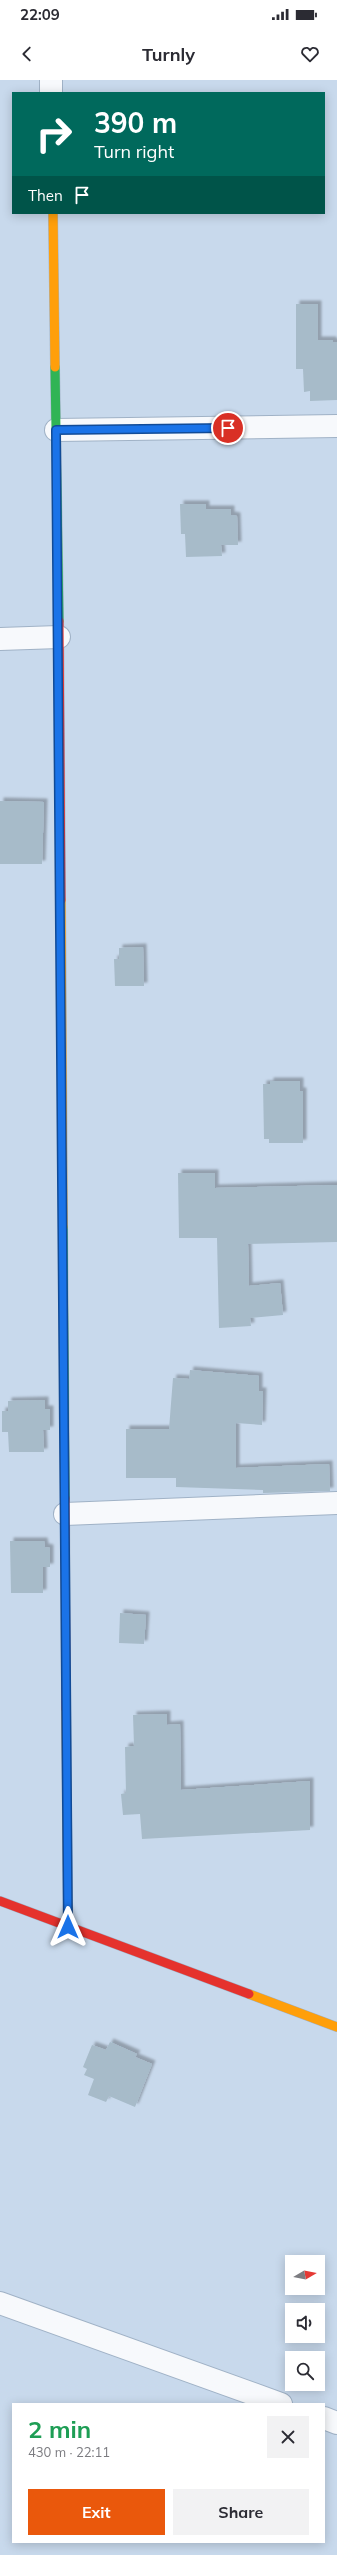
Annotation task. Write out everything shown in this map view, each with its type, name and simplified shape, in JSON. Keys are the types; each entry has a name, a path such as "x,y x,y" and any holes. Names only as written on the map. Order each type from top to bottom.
{"street":[{"path":"51,80 51,92"},
{"path":"53,214 60,637 68,1927"},
{"path":"56,430 337,426"},
{"path":"0,639 60,637"},
{"path":"66,1514 337,1503"},
{"path":"0,1901 337,2027"},
{"path":"0,2302 278,2403"},
{"path":"325,2418 337,2423"}],"building":[{"path":"296,304 318,304 318,340 333,340 333,342 337,342 337,400 310,401 310,391 304,392 303,369 296,369"},
{"path":"180,504 206,504 206,509 231,509 231,515 237,516 238,545 221,545 222,556 186,557 185,534 181,534"},
{"path":"0,801 44,802 42,864 0,864"},
{"path":"143,947 144,986 115,986 114,959 119,959 119,948"},
{"path":"270,1081 300,1081 300,1091 303,1091 303,1143 269,1143 269,1139 264,1139 263,1084 270,1084"},
{"path":"178,1173 215,1173 215,1188 337,1185 337,1242 248,1244 249,1286 280,1283 283,1315 250,1318 251,1326 219,1328 217,1238 179,1238"},
{"path":"190,1370 259,1376 259,1391 263,1391 262,1425 236,1423 236,1468 329,1464 330,1491 263,1493 263,1490 176,1487 176,1478 126,1478 126,1429 169,1429 173,1378 189,1379"},
{"path":"45,1400 45,1409 50,1409 50,1430 43,1430 44,1452 9,1452 8,1432 2,1432 2,1411 8,1411 8,1401"},
{"path":"10,1541 44,1541 45,1547 50,1548 50,1567 43,1567 43,1593 11,1593"},
{"path":"120,1613 146,1615 144,1644 119,1643"},
{"path":"167,1714 167,1725 180,1724 181,1790 310,1781 310,1830 142,1839 140,1814 123,1815 121,1794 126,1793 125,1747 134,1746 133,1715"},
{"path":"110,2042 137,2054 135,2057 152,2064 135,2107 109,2096 106,2102 88,2095 94,2079 84,2075 87,2069 83,2067 92,2045 106,2050"}],"traffic: fast":[{"path":"55,367 59,621"},
{"path":"63,1227 65,1498"}],"traffic: slow":[{"path":"53,214 55,367"},
{"path":"61,900 63,1227"},
{"path":"66,1709 68,1927"},
{"path":"249,1994 337,2027"}],"traffic: jam":[{"path":"59,621 61,900"},
{"path":"65,1498 66,1709"},
{"path":"0,1901 249,1994"}],"route":[{"path":"68,1927 60,637 56,430 228,428"}]}
